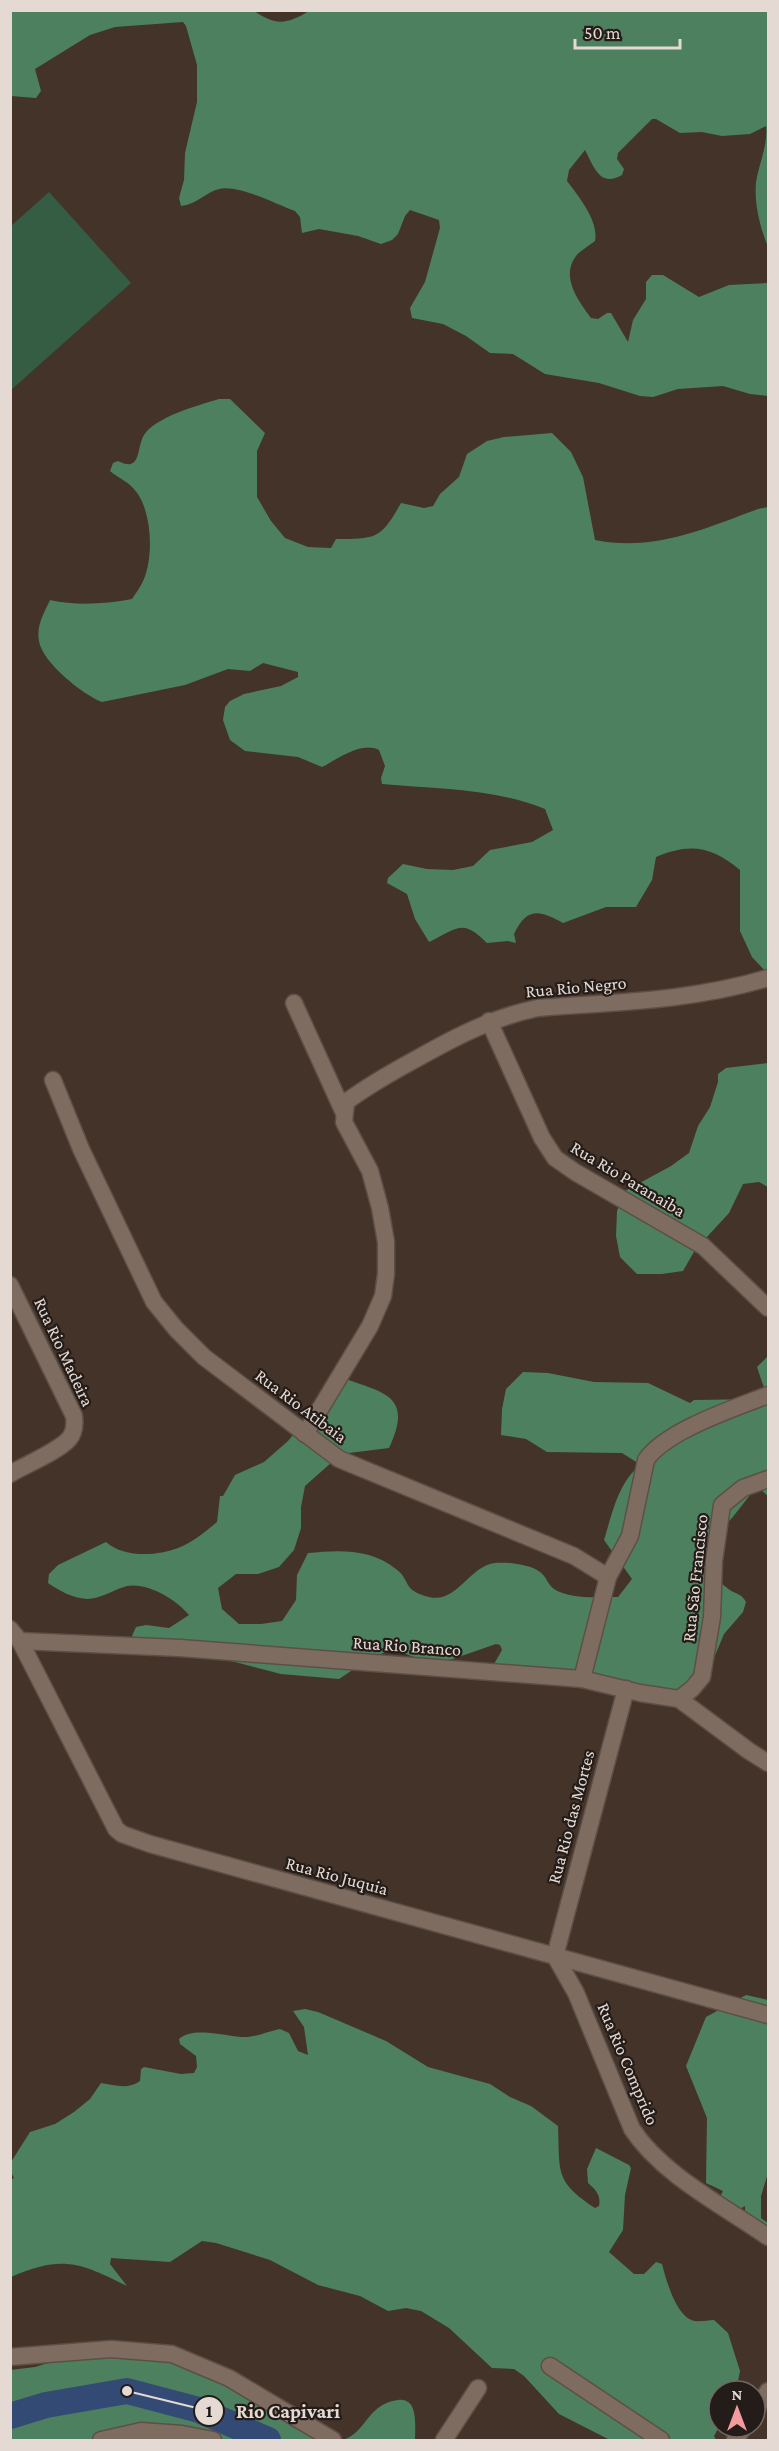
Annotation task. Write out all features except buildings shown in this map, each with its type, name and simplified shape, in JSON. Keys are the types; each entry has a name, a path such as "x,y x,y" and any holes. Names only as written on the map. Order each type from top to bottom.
{"street":[{"name":"Rua Rio Negro","path":"344,1113 346,1102 374,1081 489,1021 512,1013 538,1008 700,995 728,990 768,978"},
{"path":"294,1003 344,1113 344,1122 370,1171 381,1208 386,1242 383,1296 370,1326 305,1434"},
{"name":"Rua Rio Paranaiba","path":"489,1021 543,1138 555,1158 575,1172 703,1246 768,1308"},
{"name":"Rua Rio Atibaia","path":"53,1080 81,1149 154,1302 204,1358 339,1459 574,1556 608,1577"},
{"name":"Rua Rio Madeira","path":"10,1285 74,1416 75,1423 74,1431 64,1443 10,1474"},
{"path":"582,1679 608,1577 630,1536 646,1460 652,1451 680,1432 768,1395"},
{"name":"Rua São Francisco","path":"679,1699 702,1677 712,1617 714,1561 722,1505 743,1488 768,1479"},
{"name":"Rua Rio Branco","path":"15,1635 582,1679 679,1699 748,1751 768,1763"},
{"name":"Rua Rio Juquia","path":"15,1635 111,1820 122,1834 150,1844 768,2015"},
{"name":"Rua Rio das Mortes","path":"555,1956 626,1689"},
{"name":"Rua Rio Comprido","path":"555,1956 576,1994 632,2129 643,2146 674,2173 768,2236"},
{"path":"10,2357 111,2349 172,2354 230,2378 333,2440"},
{"path":"550,2366 661,2440"},
{"path":"444,2440 478,2388"},
{"path":"100,2440 141,2431 182,2434 213,2440"}],"green space":[{"path":"253,10 269,19 282,22 311,10 768,11 768,247 762,232 756,199 756,182 766,141 766,126 750,134 722,136 702,132 680,133 652,119 618,153 617,159 624,169 622,175 608,179 603,177 595,169 585,150 569,170 567,181 591,217 595,233 595,241 576,256 572,264 570,272 573,289 591,318 598,319 611,313 628,342 633,320 646,299 646,282 652,275 663,275 699,297 729,285 768,283 768,396 750,394 723,386 678,389 653,397 640,396 599,383 545,374 513,354 490,353 466,336 443,324 412,318 410,308 425,282 440,228 439,220 410,210 398,234 392,240 381,244 358,236 319,229 302,233 300,217 295,211 236,189 219,189 181,206 179,198 184,180 185,153 197,102 197,65 183,22 115,27 90,35 35,69 41,91 36,98 11,96 11,11"},
{"path":"49,192 131,283 11,390 11,226"},
{"path":"219,399 230,399 265,433 257,451 257,497 271,521 285,538 308,547 331,548 336,539 369,537 376,534 388,524 401,503 424,508 433,506 440,494 459,477 467,454 487,441 504,437 552,433 571,452 583,477 595,540 616,543 658,541 698,531 768,507 768,974 752,957 740,931 740,870 719,856 700,849 679,850 656,857 652,880 636,907 606,907 563,923 547,915 529,915 514,934 516,943 508,941 487,943 479,935 465,928 454,930 429,942 415,919 407,894 387,883 388,878 403,864 427,869 453,870 473,866 490,850 532,842 553,830 545,809 526,802 485,793 382,784 381,778 385,766 379,750 372,748 357,749 322,767 298,757 245,751 230,740 223,720 225,707 230,701 244,694 281,686 298,677 298,672 263,663 250,671 228,669 185,685 102,702 75,685 55,668 42,649 38,635 41,620 50,600 91,604 132,599 143,582 147,569 150,545 144,507 133,488 110,471 113,463 118,461 131,464 135,461 144,435 167,417"},
{"path":"768,1063 768,1187 759,1182 743,1184 729,1213 695,1250 683,1271 637,1274 620,1257 616,1236 617,1211 625,1191 671,1166 689,1153 698,1126 710,1107 718,1082 718,1074 726,1068"},
{"path":"768,1356 768,1496 761,1490 754,1490 732,1518 706,1545 712,1573 722,1584 744,1599 746,1602 743,1612 724,1634 703,1684 658,1699 610,1694 578,1672 555,1668 507,1671 475,1680 490,1671 502,1650 500,1645 496,1644 447,1661 430,1664 399,1651 389,1651 372,1657 339,1679 281,1674 235,1662 137,1644 132,1636 136,1627 146,1625 169,1628 189,1615 170,1598 153,1589 135,1585 127,1586 87,1599 66,1594 48,1583 49,1574 58,1565 106,1542 122,1551 151,1554 178,1548 198,1537 217,1522 220,1496 223,1496 235,1475 264,1462 288,1441 313,1410 336,1375 378,1391 395,1405 398,1415 389,1448 341,1454 305,1486 301,1507 301,1528 294,1550 279,1567 258,1574 236,1574 218,1588 222,1609 239,1624 282,1621 296,1600 297,1575 308,1553 319,1552 354,1552 376,1557 401,1573 410,1588 429,1597 439,1598 447,1595 486,1566 500,1563 519,1564 536,1569 554,1589 561,1593 585,1597 618,1597 632,1579 604,1540 622,1488 633,1471 641,1465 622,1453 547,1452 526,1439 501,1435 502,1409 506,1389 523,1372 548,1373 594,1382 648,1383 690,1403 694,1400 761,1399 764,1388 757,1367"},
{"path":"746,1995 768,2000 768,2173 761,2196 761,2218 768,2223 768,2234 745,2221 745,2206 740,2209 716,2205 723,2191 706,2183 707,2118 686,2066 706,2017"},
{"path":"305,2009 318,2012 386,2041 428,2067 490,2084 510,2097 531,2106 558,2126 562,2174 572,2190 595,2208 599,2206 599,2196 588,2183 587,2169 596,2148 629,2165 631,2168 625,2195 623,2230 609,2252 634,2274 644,2274 656,2262 662,2264 673,2297 682,2313 695,2321 714,2320 728,2333 740,2371 738,2379 707,2379 707,2439 716,2440 610,2440 559,2414 524,2376 514,2369 492,2368 449,2328 421,2311 406,2308 388,2311 360,2296 318,2285 270,2260 216,2243 202,2241 170,2262 111,2258 110,2264 127,2286 96,2271 70,2264 44,2266 11,2277 10,2180 14,2178 11,2172 11,2162 30,2132 55,2124 74,2112 90,2099 101,2083 121,2086 135,2084 140,2081 141,2069 144,2067 181,2074 194,2073 197,2067 196,2056 180,2044 179,2039 186,2035 203,2032 248,2037 280,2029 289,2033 298,2051 308,2055 304,2027 293,2011"},
{"path":"123,2351 203,2368 286,2418 343,2440 163,2440 151,2434 139,2440 11,2440 10,2370 35,2367 74,2355"},
{"path":"405,2400 413,2408 415,2440 343,2440 357,2431 373,2412 388,2403"}],"waterway":[{"path":"10,2416 46,2405 127,2391 199,2410 268,2440"}],"place":[{"name":"Rio Capivari","path":"127,2391"}]}
